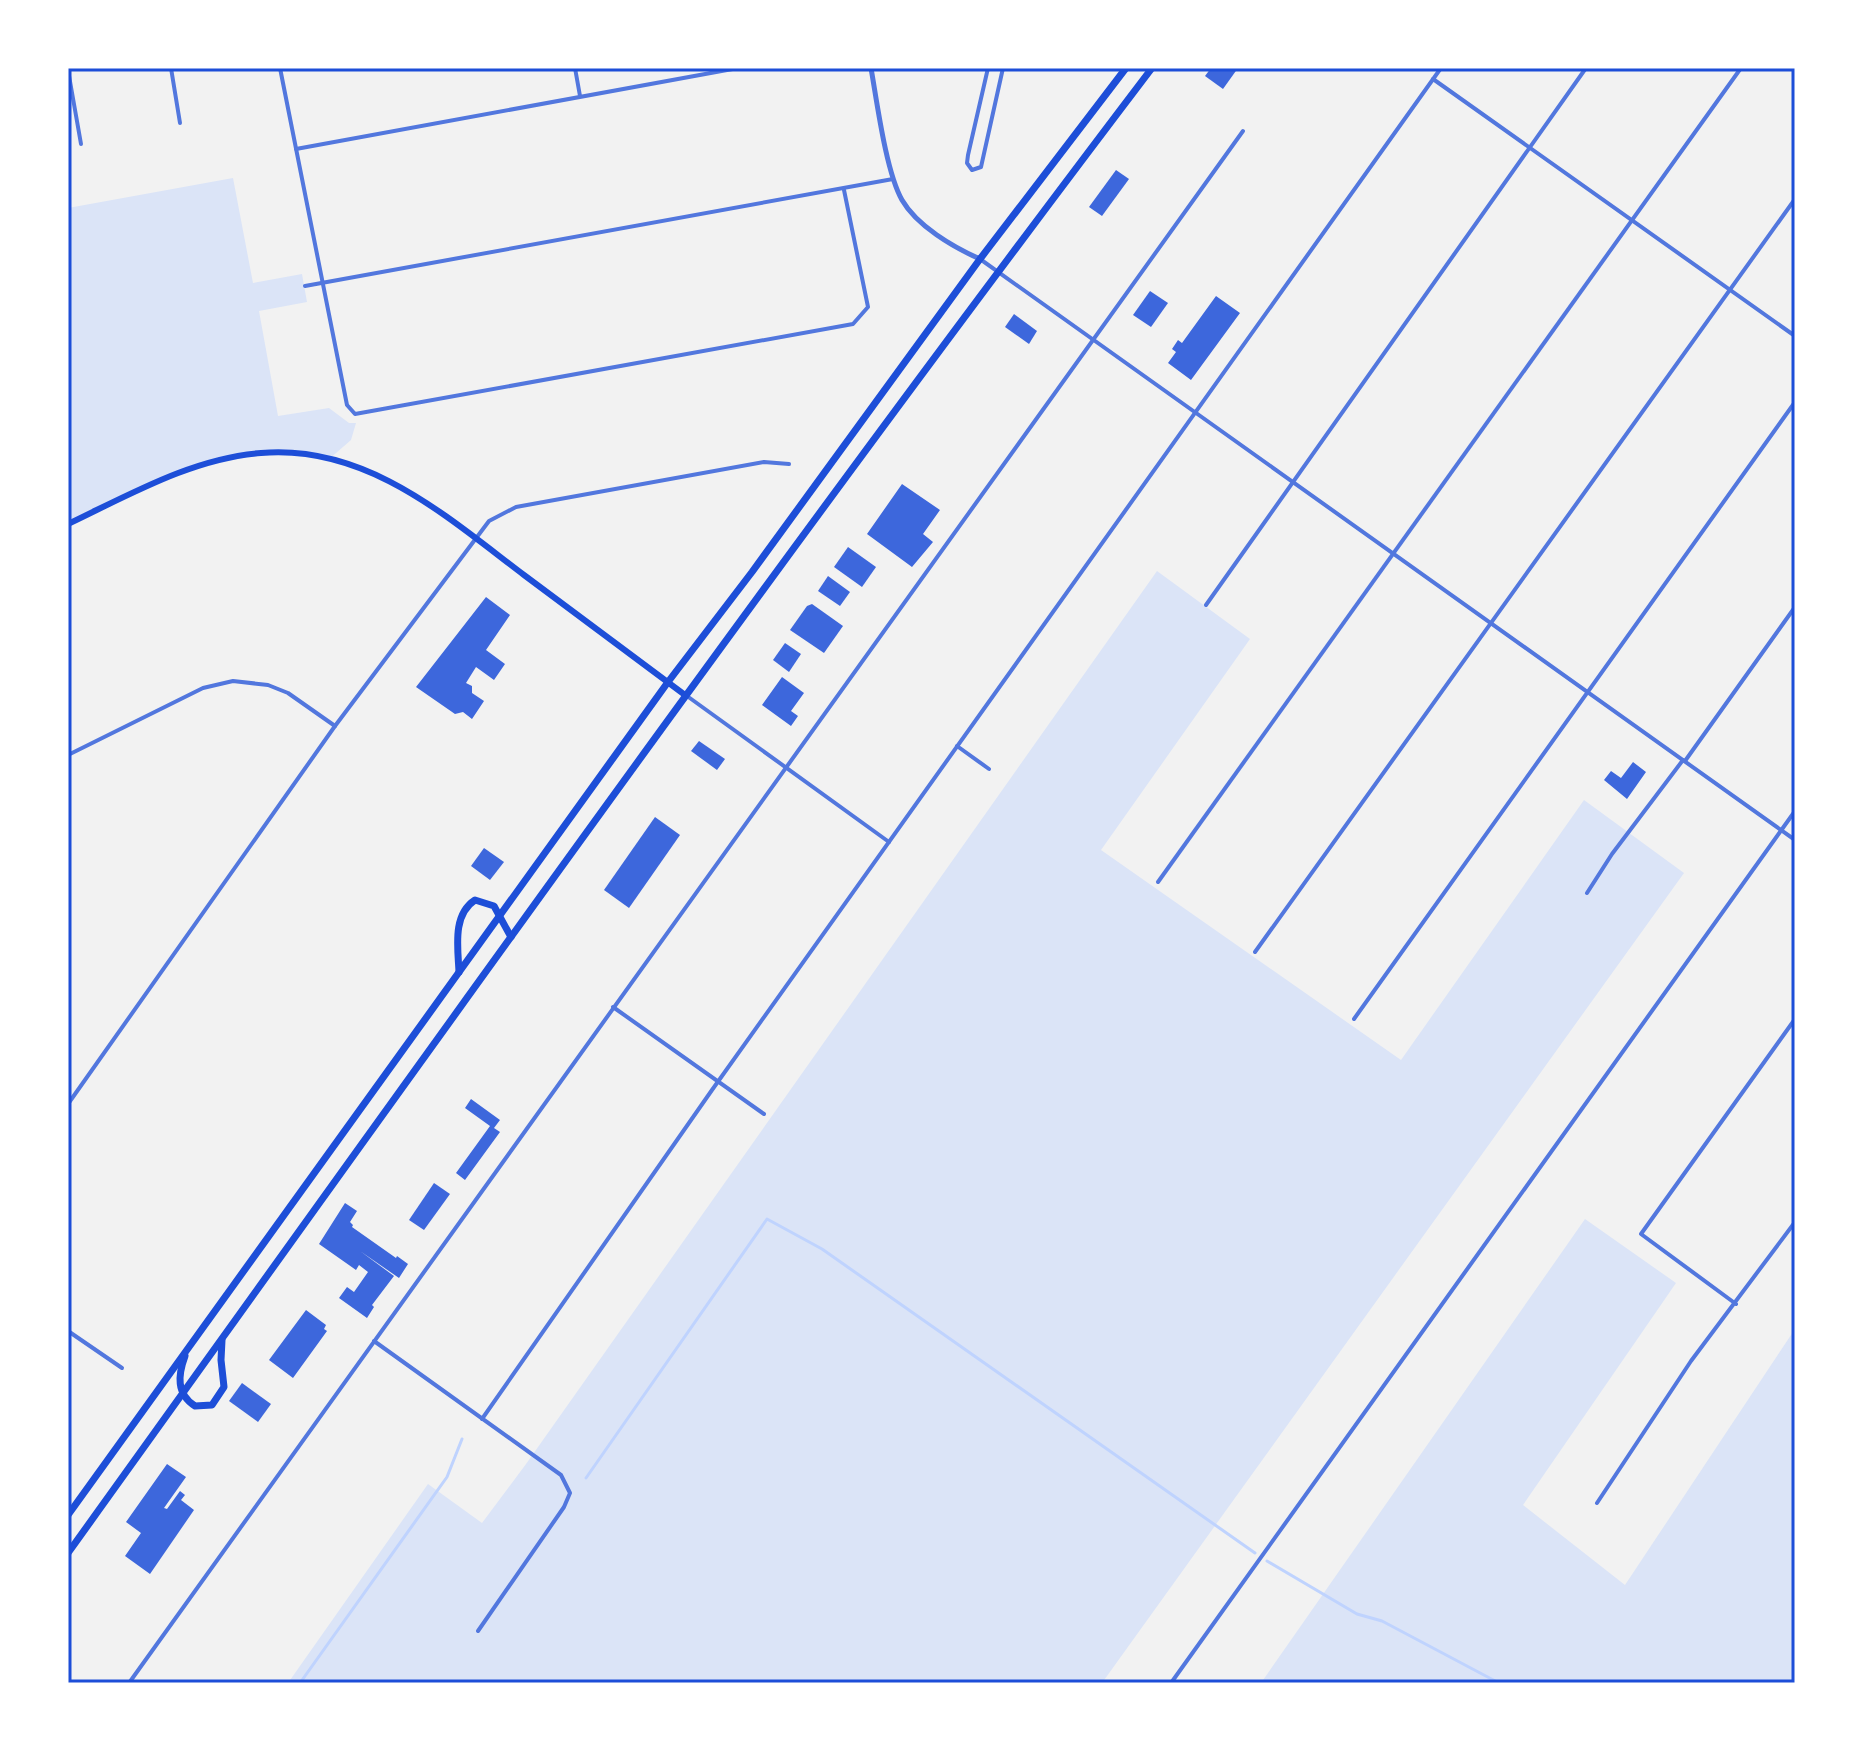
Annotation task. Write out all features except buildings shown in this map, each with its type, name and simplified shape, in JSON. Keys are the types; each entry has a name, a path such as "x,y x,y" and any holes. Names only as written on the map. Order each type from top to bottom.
{"highway":[{"path":"68,1515 668,682 980,259 1126,68"},
{"path":"68,1553 685,695 1152,68"},
{"path":"459,972 460,920 467,906 475,900 494,906 511,937"},
{"path":"189,1347 180,1372 182,1394 190,1404 200,1408 212,1405 224,1387 222,1339"}],"main road":[{"path":"68,524 153,484 221,459 295,452 339,460 367,469 423,499 685,695"}],"street":[{"path":"171,68 180,123"},
{"path":"280,68 347,405 355,414 853,324 868,307 844,190"},
{"path":"575,68 580,96"},
{"path":"296,149 738,68"},
{"path":"871,68 893,179 901,199 921,221 998,271 1795,840"},
{"path":"988,68 968,155 967,163 972,170 981,167 1003,68"},
{"path":"482,1419 718,1082 1441,68"},
{"path":"1206,605 1586,68"},
{"path":"1158,882 1741,68"},
{"path":"70,69 81,144"},
{"path":"1433,79 1795,336"},
{"path":"129,1683 1243,131"},
{"path":"305,286 893,179"},
{"path":"1255,952 1795,199"},
{"path":"1354,1019 1795,402"},
{"path":"68,1104 335,726 489,521 516,507 764,462 789,464"},
{"path":"1587,893 1612,854 1684,761 1795,607"},
{"path":"68,755 203,688 233,681 268,685 288,693 335,726"},
{"path":"685,695 889,842"},
{"path":"957,746 989,769"},
{"path":"1171,1683 1795,811"},
{"path":"613,1007 764,1114"},
{"path":"1736,1304 1641,1234 1795,1019"},
{"path":"1597,1503 1691,1361 1795,1222"},
{"path":"68,1331 122,1368"},
{"path":"374,1341 561,1475 570,1493 564,1507 478,1631"}],"shaded area":[{"path":"233,178 253,283 302,274 307,302 259,311 278,416 329,408 349,423 356,423 351,440 328,460 285,452 195,465 68,524 68,208"},
{"path":"1157,571 1250,639 1101,850 1401,1060 1584,800 1684,873 1102,1683 288,1683 428,1484 482,1523"},
{"path":"1585,1219 1676,1283 1523,1505 1625,1585 1795,1329 1795,1683 1261,1683"}],"waterway":[{"path":"586,1478 767,1219 822,1249 1255,1553"},
{"path":"300,1683 447,1477 462,1439"},
{"path":"1267,1561 1357,1614 1382,1621 1499,1683"}]}
